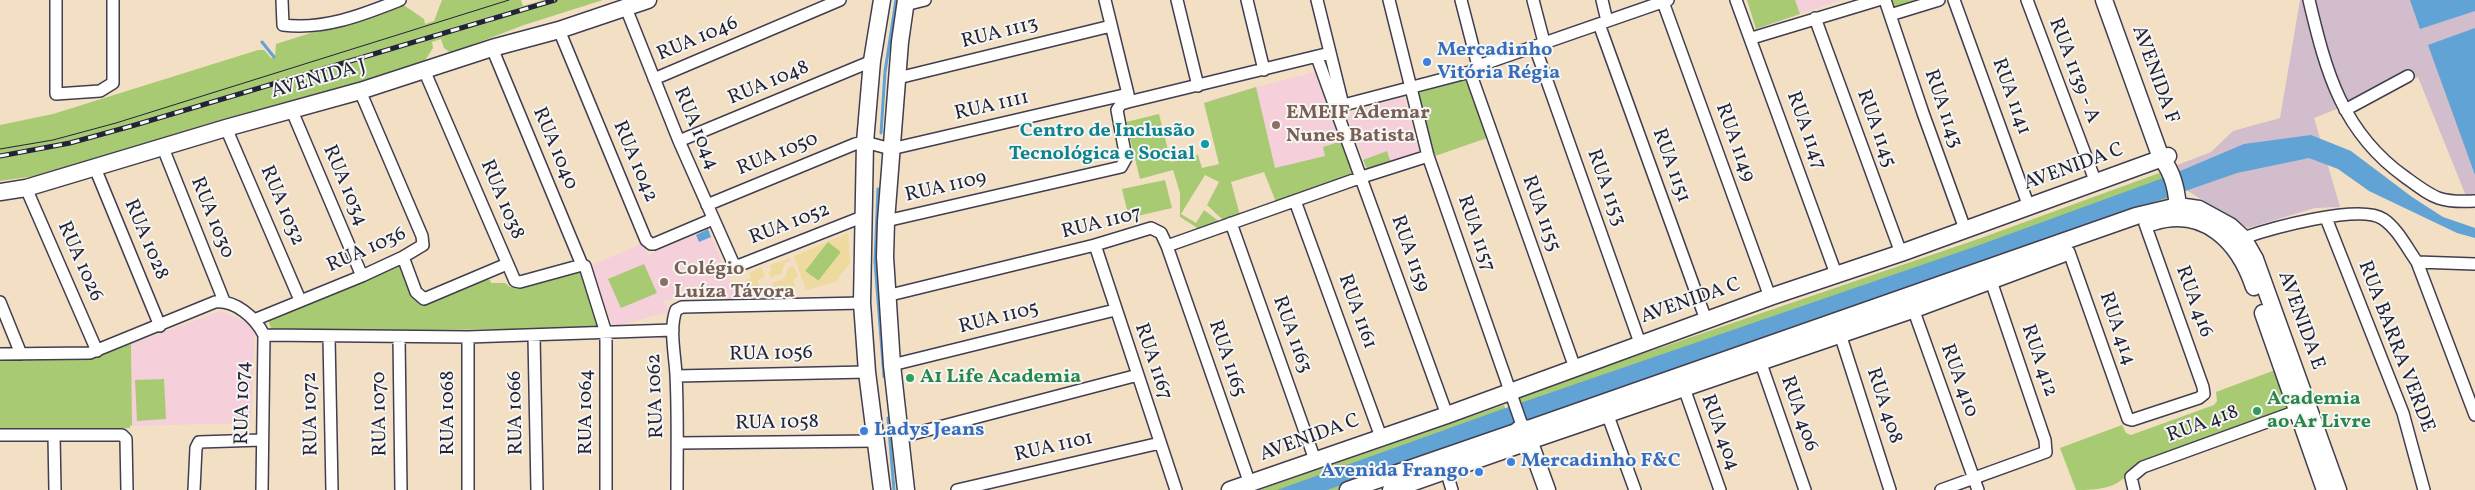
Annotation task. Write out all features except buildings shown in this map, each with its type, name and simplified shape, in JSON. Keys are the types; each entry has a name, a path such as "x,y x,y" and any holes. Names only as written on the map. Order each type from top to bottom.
{"street":[{"path":"56,0 56,94 100,91 112,83 113,0"},
{"path":"282,0 283,24 297,26 337,23 400,0"},
{"name":"AVENIDA J","path":"0,192 26,188 226,128 360,91 492,48 559,30 648,0"},
{"name":"RUA 1046","path":"654,79 840,0"},
{"path":"882,0 872,61 865,142 862,217 862,303 867,372 882,490"},
{"path":"906,490 886,296 886,221 906,2 925,0"},
{"path":"1105,0 1128,98"},
{"path":"1177,0 1198,86"},
{"path":"1247,0 1264,70"},
{"path":"1317,0 1340,106 1474,69 1539,44 1665,1"},
{"name":"RUA 1157","path":"1389,0 1428,156 1524,435"},
{"name":"RUA 1155","path":"1461,0 1474,69 1575,368"},
{"name":"RUA 1153","path":"1533,0 1539,44 1640,343"},
{"name":"RUA 1151","path":"1602,0 1603,22 1706,320"},
{"name":"RUA 1147","path":"1736,0 1752,38 1836,274"},
{"path":"1752,38 1878,0"},
{"name":"RUA 1143","path":"1886,0 1923,114 1965,229"},
{"path":"1890,16 1939,0"},
{"name":"RUA 1141","path":"1954,0 2030,207"},
{"name":"RUA 1139 - A","path":"2027,0 2096,183"},
{"name":"AVENIDA F","path":"2104,0 2166,161"},
{"name":"AVENIDA F","path":"2115,0 2166,161"},
{"path":"2308,0 2333,84 2345,110 2366,143 2391,167 2439,200 2451,202 2472,201"},
{"name":"RUA 1149","path":"1665,1 1770,297"},
{"name":"RUA 1044","path":"626,8 679,141 732,263"},
{"name":"RUA 1145","path":"1814,18 1901,253"},
{"name":"RUA 1113","path":"898,78 1111,26"},
{"name":"RUA 1042","path":"559,30 646,240 654,244 713,219"},
{"name":"RUA 1040","path":"492,48 582,265 585,266 606,333"},
{"name":"RUA 1111","path":"865,142 892,149 1128,98 1198,86 1330,53"},
{"name":"RUA 1159","path":"1317,57 1340,106 1362,177 1447,415"},
{"name":"RUA 1048","path":"679,141 872,61"},
{"name":"RUA 1038","path":"424,70 515,281 520,282 582,265"},
{"path":"2345,110 2408,76"},
{"name":"RUA 1036","path":"254,320 362,276 403,257 420,248 424,241 360,91"},
{"name":"RUA 1109","path":"886,221 1121,167 1126,158 1117,110 1128,98"},
{"name":"RUA 1034","path":"292,111 362,276"},
{"name":"RUA 1032","path":"226,128 300,300"},
{"name":"RUA 1050","path":"707,205 855,144 865,142"},
{"name":"RUA 1030","path":"163,148 224,301"},
{"name":"RUA 1107","path":"886,296 1095,245 1151,228 1161,233 1166,246 1295,200 1428,156"},
{"path":"2166,161 2178,206"},
{"name":"AVENIDA C","path":"1230,490 1447,415 1512,396 1575,368 1640,343 2096,183 2166,161"},
{"name":"RUA 1028","path":"95,168 160,326"},
{"name":"RUA 1026","path":"26,188 97,351"},
{"name":"RUA 1161","path":"1295,200 1381,437"},
{"path":"1391,490 1446,470 1524,435 1608,416 1684,388 1758,356 1840,334 1911,303 1991,281 2145,224 2170,217 2178,206"},
{"path":"1359,488 1524,435 1758,356 1911,303 2136,216 2178,206"},
{"name":"AVENIDA E","path":"2178,206 2238,242 2261,273 2328,488"},
{"path":"2238,242 2282,225 2347,215 2378,216 2390,226 2416,262 2475,415"},
{"name":"RUA 1052","path":"732,263 736,266 740,265 862,217"},
{"name":"RUA BARRA VERDE","path":"2326,218 2403,413 2424,490"},
{"name":"RUA 1163","path":"1231,223 1315,460"},
{"name":"RUA 416","path":"2128,419 2132,420 2157,412 2199,398 2204,394 2204,387 2145,224"},
{"name":"AVENIDA E","path":"2238,242 2297,411 2316,445"},
{"name":"RUA 1167","path":"1095,245 1176,490"},
{"name":"RUA 1165","path":"1166,246 1250,484"},
{"name":"RUA 414","path":"2069,252 2128,419"},
{"path":"403,257 416,292 424,299 507,264"},
{"path":"2416,262 2475,264"},
{"name":"RUA 412","path":"1976,484 2045,454 2047,449 1991,281"},
{"path":"0,354 90,353 215,302 224,301 254,320"},
{"path":"0,302 21,354"},
{"name":"RUA 1062","path":"678,490 676,376 673,330 673,318 676,310 682,307 862,303"},
{"name":"RUA 410","path":"1911,303 1976,484"},
{"name":"RUA 1105","path":"892,365 1115,310"},
{"name":"RUA 1074","path":"254,320 264,335 262,490"},
{"path":"264,335 468,337 673,330"},
{"name":"RUA 1064","path":"606,333 606,490"},
{"name":"RUA 408","path":"1840,334 1890,490"},
{"name":"RUA 1066","path":"534,336 537,490"},
{"name":"RUA 1072","path":"329,337 332,490"},
{"name":"RUA 1070","path":"399,337 401,490"},
{"name":"RUA 1068","path":"468,337 468,490"},
{"name":"RUA 406","path":"1758,356 1805,490"},
{"name":"RUA 1056","path":"676,376 867,372"},
{"path":"902,437 1138,375"},
{"name":"RUA 404","path":"1684,388 1720,490"},
{"path":"871,394 896,394"},
{"name":"RUA 418","path":"2132,487 2131,477 2143,467 2297,411"},
{"path":"1608,416 1635,490"},
{"path":"0,435 117,434 126,439 127,490"},
{"path":"54,435 55,490"},
{"path":"1524,435 1537,490"},
{"path":"1524,435 1547,490"},
{"path":"194,490 196,448 200,442 262,440"},
{"name":"RUA 1058","path":"677,443 877,441"},
{"name":"RUA 1101","path":"957,490 1160,443"},
{"path":"1446,470 1452,490"},
{"path":"1941,490 1976,484"}],"shaded area":[{"path":"1747,0 1841,0 1756,29"},
{"path":"2300,0 2475,0 2475,201 2466,196 2418,77 2314,118 2340,207 2315,208 2248,228 2183,188 2175,166 2211,152 2233,131 2280,118"},
{"name":"EMEIF Ademar Nunes Batista","path":"1317,71 1352,174 1276,202 1264,172 1231,182 1210,100"},
{"path":"1404,96 1419,153 1368,171 1347,114"},
{"name":"Colégio Luíza Távora","path":"708,229 737,298 664,300 668,312 613,327 590,266 643,243 648,255"},
{"path":"221,311 255,326 251,423 132,426 131,344"}],"green space":[{"path":"442,0 521,0 523,6 543,0 603,0 524,25 451,53 444,48 441,39 432,42 433,48 424,62 63,172 0,181 0,125 53,114 258,50 264,50 271,58 275,57 276,44 402,4 424,19 425,24 434,21"},
{"path":"1747,0 1795,0 1800,14 1756,29"},
{"path":"1892,0 1931,0 1896,11"},
{"path":"1470,78 1490,137 1435,156 1418,93"},
{"path":"1256,87 1275,168 1325,156 1323,147 1342,141 1352,174 1276,202 1264,172 1231,182 1240,215 1224,221 1207,205 1219,182 1205,175 1181,214 1196,223 1204,210 1220,222 1199,229 1180,217 1180,193 1173,170 1140,179 1126,122 1159,114 1171,162 1198,155 1202,168 1219,164 1204,103"},
{"path":"1387,151 1391,163 1368,171 1363,160"},
{"path":"2162,172 2176,196 2169,204 1527,423 1517,401 1522,395 1981,238"},
{"path":"1165,180 1172,208 1129,218 1122,189"},
{"path":"828,241 841,252 819,281 805,271"},
{"path":"397,264 403,265 417,301 421,302 479,278 490,280 491,283 505,283 510,287 518,287 577,268 583,271 599,325 593,328 428,330 313,334 273,333 269,323 270,317"},
{"path":"644,264 657,293 621,308 608,279"},
{"path":"131,344 132,426 130,425 130,428 0,431 0,358 94,357"},
{"path":"2275,370 2293,408 2130,471 2113,485 2092,490 2076,490 2060,448 2122,425 2126,433 2131,435 2214,405 2217,401 2216,392"},
{"path":"164,379 166,419 137,421 135,380"},
{"path":"1504,405 1512,427 1357,490 1259,490"}],"sand":[{"path":"848,233 850,263 835,282 806,290 794,256","holes":["828,242 841,252 818,281 805,271"]},
{"path":"790,258 791,260 784,264 782,273 771,278 768,272 771,270 770,265"},
{"path":"794,266 798,276 793,280 795,287 776,292 772,283 785,278 788,268"},
{"path":"761,267 765,277 758,280 760,290 750,294 745,281 751,278 749,273"}],"water":[{"path":"2410,0 2475,0 2475,11 2420,29"},
{"path":"2475,28 2475,175 2428,45"},
{"path":"2311,135 2351,151 2412,197 2443,217 2475,228 2475,238 2457,233 2369,191 2338,169 2309,158 2237,173 1327,490 1277,490 1500,410 1974,247 2166,177 2244,144"},
{"path":"708,229 711,237 699,242 696,235"}],"waterway":[{"path":"881,133 885,72 896,0"},
{"path":"262,42 274,57"},
{"path":"878,189 875,262 884,377"},
{"path":"888,418 894,490"}],"tram line":[{"path":"0,149 53,140 116,123 509,0"}],"railway":[{"path":"0,156 70,143 135,125 555,0"}],"place":[{"name":"Mercadinho Vitória Régia","path":"1427,62"},
{"name":"EMEIF Ademar Nunes Batista","path":"1276,125"},
{"name":"Centro de Inclusão Tecnológica e Social","path":"1205,144"},
{"name":"Colégio Luíza Távora","path":"664,282"},
{"name":"A1 Life Academia","path":"910,378"},
{"name":"Academia ao Ar Livre","path":"2257,411"},
{"name":"Ladys Jeans","path":"864,431"},
{"name":"Mercadinho F&C","path":"1511,462"},
{"name":"Avenida Frango","path":"1479,472"}]}
